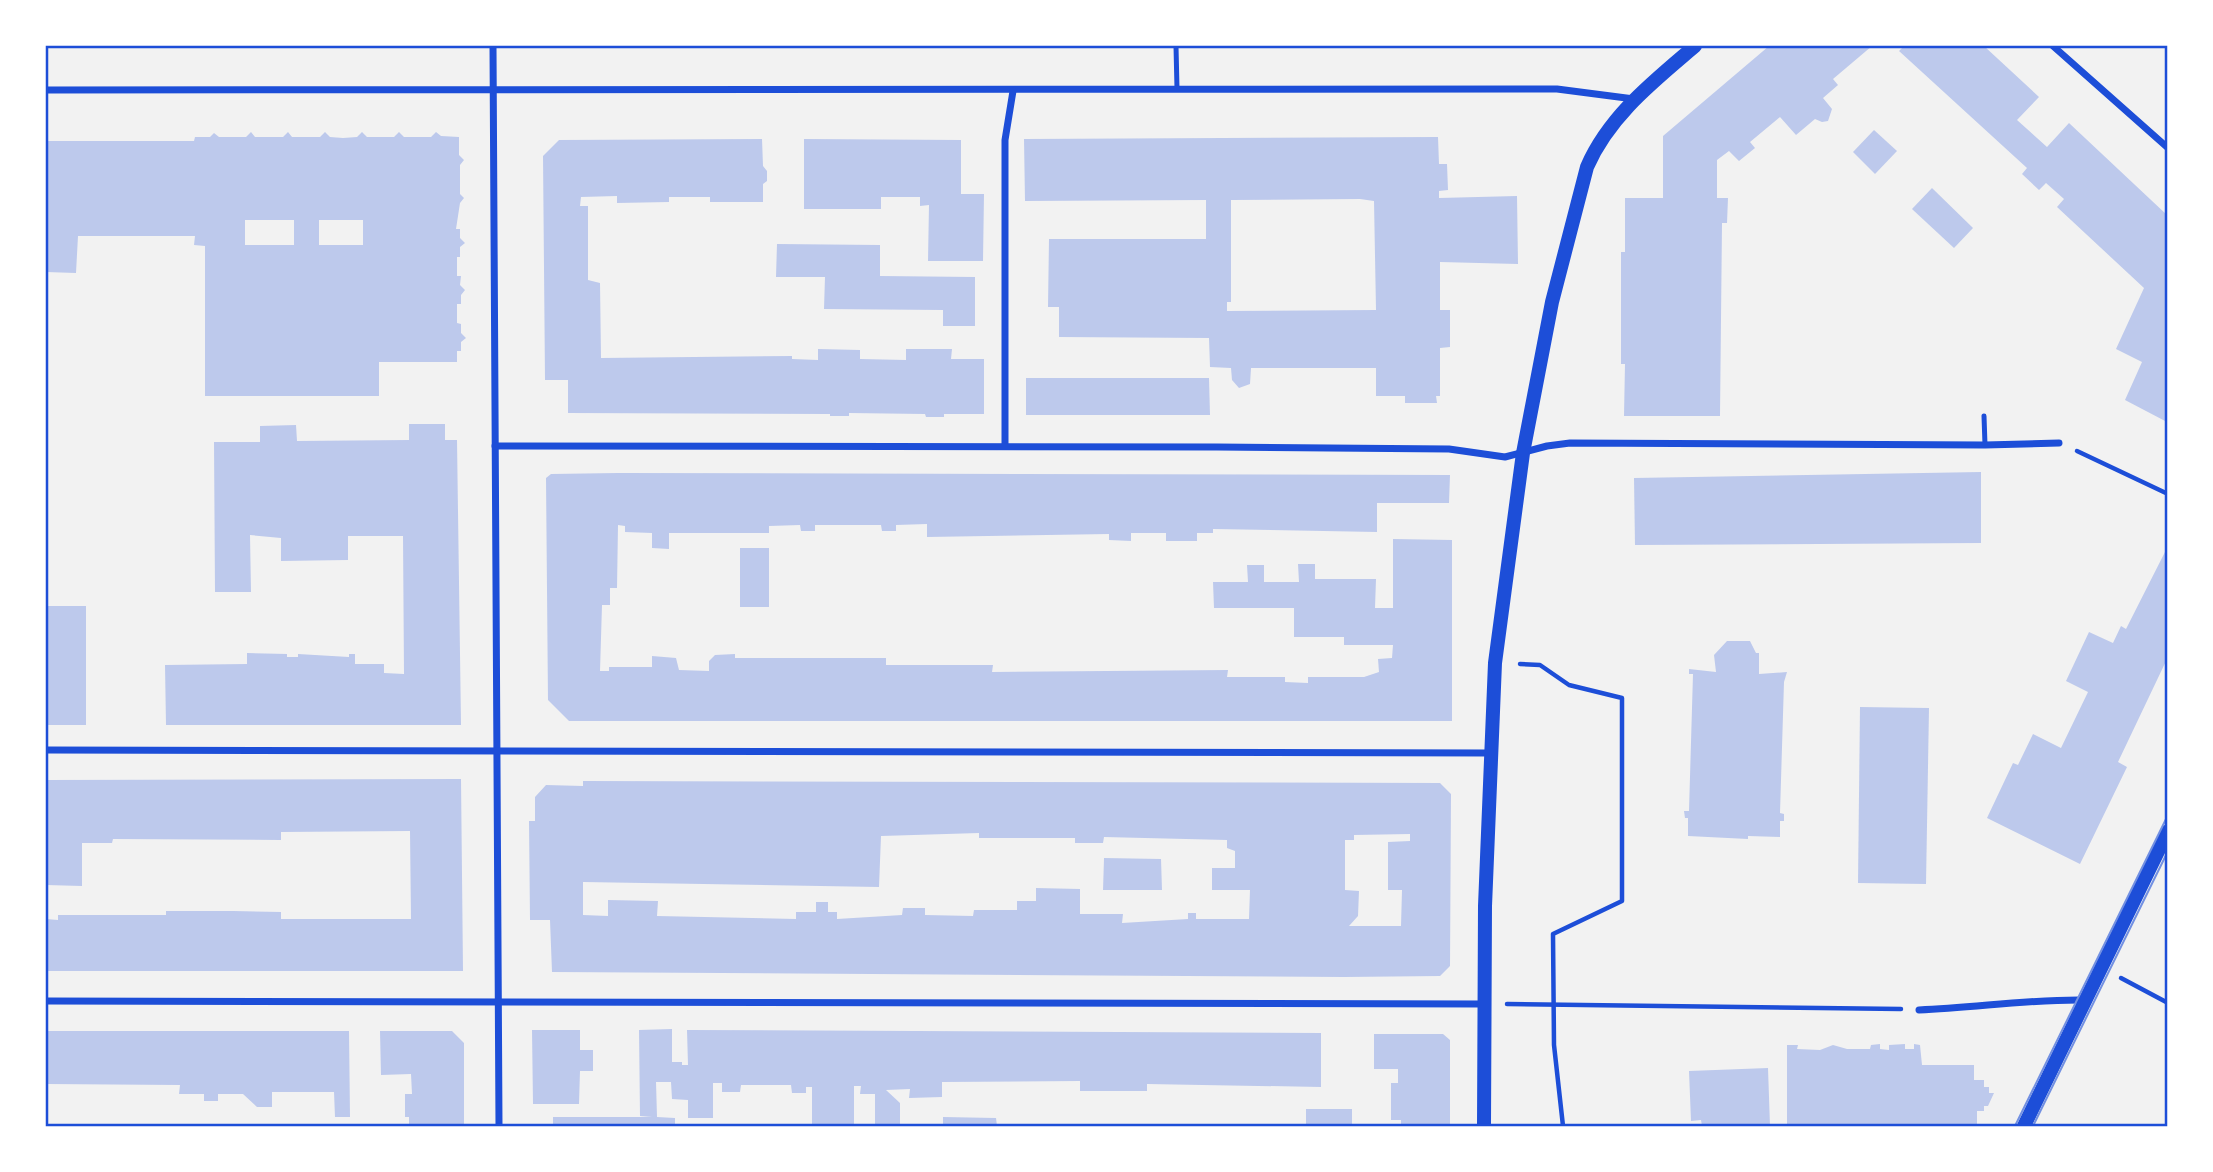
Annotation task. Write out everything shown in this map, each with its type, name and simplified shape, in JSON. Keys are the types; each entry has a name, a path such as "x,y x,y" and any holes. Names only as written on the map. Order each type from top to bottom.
{"main road":[{"path":"1484,1126 1489,753 1494,663 1524,453 1552,302 1587,167 1606,133 1634,99 1695,46"},
{"path":"2024,1126 2168,831"}],"street":[{"path":"493,46 491,92 499,1126"},
{"path":"2053,46 2168,148"},
{"path":"46,90 491,92 1557,89 1634,99"},
{"path":"1005,445 1005,140 1013,91"},
{"path":"495,446 1005,445 1449,449 1505,457 1570,443 2059,443"},
{"path":"46,750 1489,753"},
{"path":"1919,1010 1968,1008 2011,1001 2085,1000"},
{"path":"46,1001 1485,1003"}],"lane":[{"path":"1176,46 1177,89"},
{"path":"1984,416 1985,445"}],"path":[{"path":"2059,443 2168,495"},
{"path":"1494,663 1540,665 1569,685 1622,698 1622,901 1553,934 1556,1006 1554,1045 1563,1126"},
{"path":"2101,968 2168,1003"},
{"path":"1485,1003 1919,1010"}],"building":[{"path":"1769,46 1872,46 1833,79 1838,85 1823,98 1832,109 1828,121 1815,119 1796,135 1780,117 1750,142 1755,148 1739,161 1729,151 1717,160 1717,198 1728,198 1727,223 1722,223 1720,416 1624,416 1621,252 1625,252 1625,198 1663,198 1663,136"},
{"path":"1904,46 1984,46 2039,97 2017,120 2047,147 2069,123 2167,215 2167,422 2125,400 2142,362 2116,349 2144,288 2057,207 2064,199 2046,183 2039,190 2022,174 2027,168 1899,51"},
{"path":"1874,130 1897,151 1875,174 1853,152"},
{"path":"251,132 255,137 283,137 288,132 292,137 320,137 325,132 330,137 343,138 357,137 362,132 367,137 394,137 399,132 404,137 431,137 436,132 441,136 459,137 459,155 464,160 460,165 460,194 464,198 460,203 456,229 460,229 460,238 465,243 460,247 460,257 457,257 457,276 461,276 460,285 465,290 461,295 461,304 457,304 457,323 461,324 461,333 466,338 461,342 461,351 457,351 457,362 379,362 379,396 205,396 205,246 194,245 195,236 78,236 76,273 46,272 46,141 194,141 195,137 210,137 214,133 219,137 246,137","holes":["245,220 294,220 294,245 245,245","319,220 363,220 363,245 319,245"]},
{"path":"1438,137 1439,164 1447,164 1448,190 1439,191 1439,198 1517,196 1518,264 1440,262 1440,310 1450,310 1450,347 1440,348 1440,396 1436,396 1437,403 1405,403 1405,396 1376,396 1376,368 1251,368 1250,384 1239,388 1232,380 1231,368 1210,367 1209,338 1059,337 1059,307 1048,307 1049,239 1206,239 1206,200 1025,201 1024,139","holes":["1231,200 1374,201 1376,310 1227,311 1227,302 1231,302"]},
{"path":"762,139 763,166 767,171 767,181 763,184 763,202 710,202 710,197 669,197 669,202 617,203 617,196 581,197 580,206 588,206 588,280 600,283 601,358 792,356 792,359 818,360 818,349 860,350 860,359 906,360 906,349 952,349 951,359 984,359 984,414 926,417 925,414 849,413 849,416 830,416 568,413 568,380 545,380 543,156 559,140"},
{"path":"804,139 961,140 961,194 984,194 983,261 928,261 929,205 920,206 920,197 881,197 881,209 804,209"},
{"path":"1932,188 1973,228 1954,248 1912,209"},
{"path":"777,244 880,245 880,276 975,277 975,326 943,326 943,310 824,309 825,277 776,277"},
{"path":"1026,378 1209,378 1210,415 1026,415"},
{"path":"409,424 445,424 445,440 457,440 461,725 166,725 165,665 247,664 247,653 287,654 287,657 298,657 298,654 349,657 349,654 355,654 355,664 384,664 384,673 404,674 403,536 348,536 348,560 281,561 281,538 250,535 251,592 215,592 214,442 260,442 260,426 296,425 297,441 409,440"},
{"path":"1981,472 1981,543 1635,545 1634,478"},
{"path":"551,474 1450,475 1449,503 1377,503 1377,532 1213,529 1213,533 1197,533 1197,541 1166,541 1166,533 1131,533 1131,541 1109,540 1109,534 927,537 927,524 896,525 896,531 882,531 881,525 815,525 815,531 801,531 800,525 769,526 769,533 669,533 669,549 652,548 652,533 625,532 625,526 618,525 617,588 610,588 610,605 602,605 600,671 609,671 609,667 652,667 652,656 676,658 679,670 709,671 709,661 715,655 735,654 735,658 886,658 886,665 993,665 992,672 1228,670 1227,677 1285,677 1285,682 1308,683 1308,677 1364,677 1379,672 1378,659 1392,658 1393,645 1344,645 1344,637 1294,637 1294,608 1214,608 1213,582 1248,582 1247,565 1264,565 1264,582 1299,582 1298,564 1315,564 1315,579 1376,579 1375,608 1393,608 1393,539 1452,540 1452,721 569,721 548,700 546,478"},
{"path":"740,548 769,548 769,607 740,607"},
{"path":"2167,548 2167,659 2118,762 2127,767 2080,864 1987,818 2013,763 2018,765 2033,734 2061,748 2088,692 2066,681 2089,632 2113,643 2121,626 2126,629"},
{"path":"46,606 86,606 86,725 46,725"},
{"path":"1727,641 1750,641 1756,653 1759,653 1759,674 1787,672 1784,682 1780,813 1784,814 1784,821 1780,821 1780,837 1748,836 1748,839 1688,836 1688,818 1685,818 1684,811 1689,811 1693,674 1689,674 1689,669 1716,672 1714,655"},
{"path":"1860,707 1929,708 1926,884 1858,883"},
{"path":"461,779 463,971 46,971 46,919 58,920 58,915 166,915 166,911 233,911 281,912 281,919 411,919 410,831 281,832 281,840 113,839 112,843 82,843 82,886 46,885 46,780"},
{"path":"583,781 1440,783 1451,794 1450,966 1440,976 1344,977 552,972 550,920 530,920 529,821 535,821 535,797 546,785 583,786","holes":["979,833 979,838 1075,838 1075,843 1103,843 1104,837 1227,840 1227,848 1235,851 1235,868 1212,868 1212,890 1250,890 1249,919 1196,919 1196,913 1188,913 1188,919 1122,923 1123,914 1080,914 1080,889 1036,888 1036,901 1017,901 1017,910 974,910 973,916 925,915 925,908 903,908 902,915 837,919 837,912 828,912 828,902 816,902 816,912 796,912 796,919 657,916 658,901 608,900 608,916 583,915 583,882 879,887 881,836","1410,834 1410,841 1388,842 1388,890 1402,890 1401,926 1349,926 1358,916 1359,891 1345,890 1345,840 1354,840 1354,835"]},
{"path":"1104,858 1161,859 1162,890 1103,890"},
{"path":"672,1029 672,1062 682,1062 682,1065 688,1065 687,1030 1321,1033 1321,1087 1147,1084 1147,1091 1080,1091 1080,1081 942,1082 942,1097 909,1098 910,1089 886,1090 900,1103 900,1126 875,1126 875,1094 860,1094 861,1086 854,1086 854,1126 812,1126 812,1087 806,1087 806,1093 792,1093 791,1085 741,1085 740,1092 722,1092 722,1083 713,1083 713,1118 688,1118 688,1100 672,1099 671,1082 656,1082 657,1117 675,1118 675,1126 553,1126 553,1117 652,1117 640,1116 639,1030"},
{"path":"532,1030 580,1030 580,1050 593,1050 593,1071 580,1071 579,1104 533,1104"},
{"path":"46,1031 349,1031 350,1117 335,1117 334,1092 272,1092 272,1107 257,1107 243,1094 218,1094 218,1101 204,1101 204,1094 179,1094 180,1085 46,1084"},
{"path":"380,1031 452,1031 464,1043 464,1126 409,1126 409,1117 405,1117 405,1094 412,1094 411,1074 381,1075"},
{"path":"1374,1034 1443,1034 1450,1040 1450,1126 1401,1126 1401,1120 1391,1120 1391,1083 1398,1083 1398,1069 1374,1069"},
{"path":"1880,1044 1880,1049 1889,1050 1889,1045 1905,1044 1905,1049 1914,1049 1914,1044 1920,1045 1922,1065 1974,1065 1974,1080 1984,1080 1984,1087 1989,1087 1989,1093 1994,1093 1988,1106 1984,1106 1984,1111 1977,1111 1977,1126 1787,1126 1787,1045 1798,1045 1797,1049 1820,1050 1833,1045 1847,1049 1870,1049 1871,1045"},
{"path":"1768,1068 1770,1126 1702,1126 1701,1120 1691,1121 1689,1071"},
{"path":"1306,1109 1352,1109 1352,1126 1306,1126"},
{"path":"943,1117 996,1118 997,1126 943,1126"}],"tram line":[{"path":"2015,1126 2168,815"},
{"path":"2033,1126 2168,851"}]}
